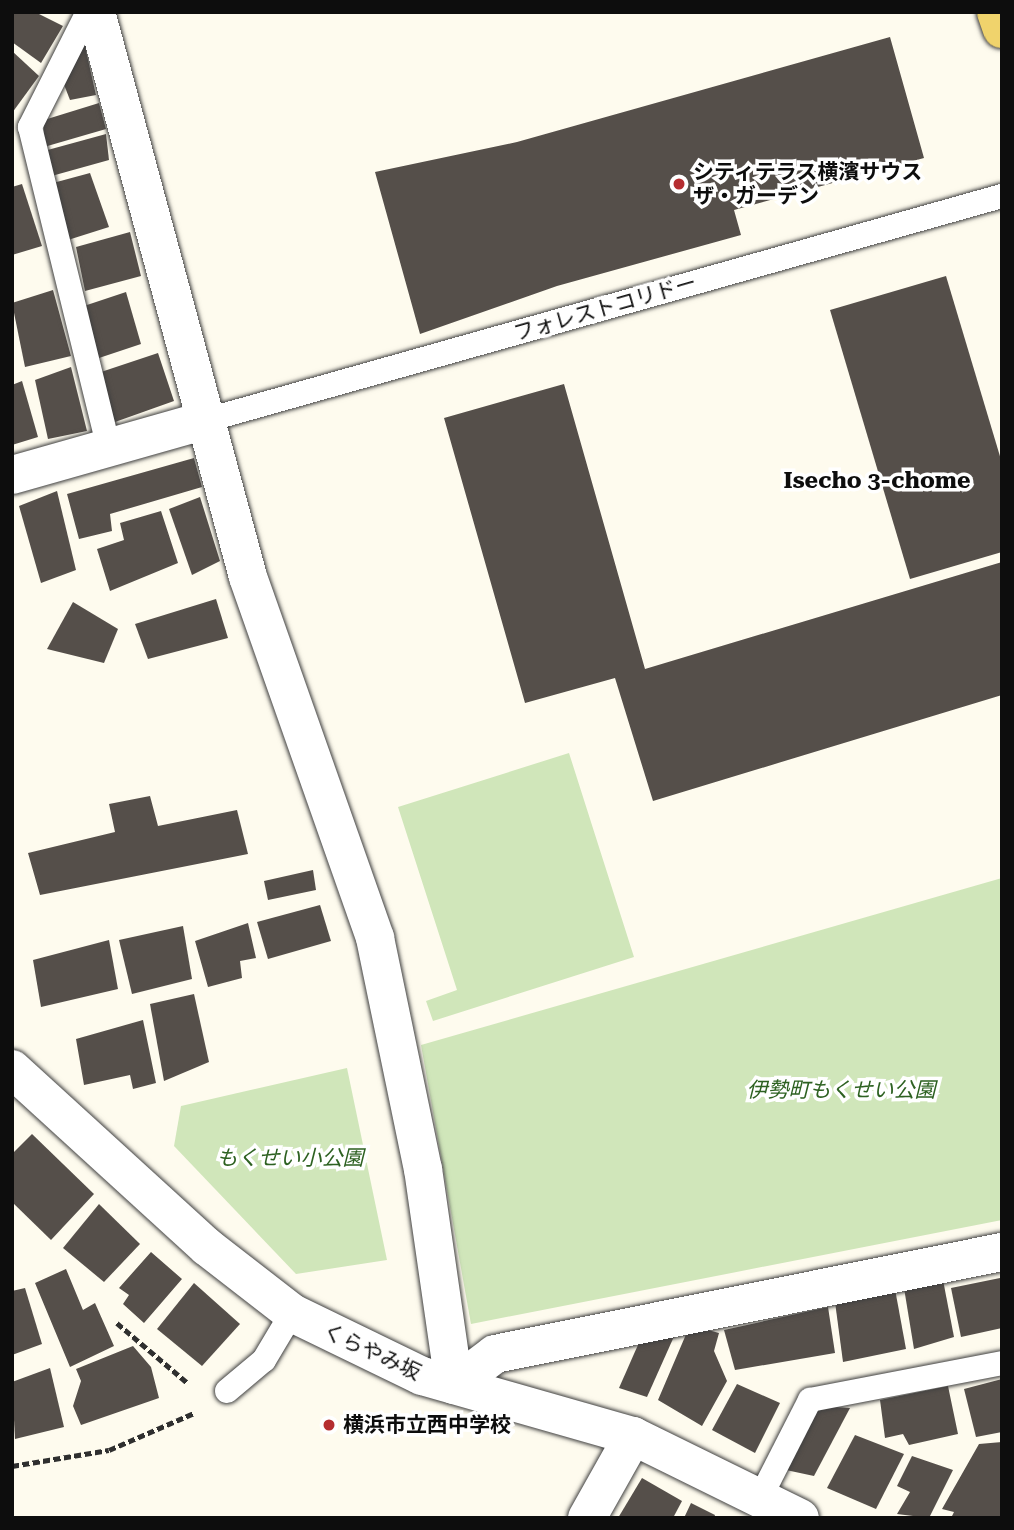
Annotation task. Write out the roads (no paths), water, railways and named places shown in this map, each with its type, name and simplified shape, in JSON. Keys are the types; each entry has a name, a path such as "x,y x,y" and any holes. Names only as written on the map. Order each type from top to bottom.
{"main road":[{"path":"996,12 1002,29"}],"street":[{"path":"96,12 248,577 375,938 423,1169 454,1385 495,1354 1002,1251"},
{"path":"12,475 207,420"},
{"name":"くらやみ坂","path":"12,1069 207,1247 292,1313 363,1352 454,1385 633,1436 761,1496 800,1518"},
{"path":"587,1518 633,1436"}],"lane":[{"path":"88,12 30,127 110,448"},
{"name":"フォレストコリドー","path":"207,420 1002,195"},
{"path":"227,1391 264,1360 292,1313"},
{"path":"761,1496 810,1400 1002,1363"}],"place":[{"name":"シティテラス横濱サウス ザ・ガーデン","path":"679,184"},
{"name":"横浜市立西中学校","path":"329,1425"}],"district":[{"name":"Isecho 3-chome","path":"877,481"}],"park label":[{"name":"伊勢町もくせい公園","path":"841,1090"},
{"name":"もくせい小公園","path":"290,1158"}]}
